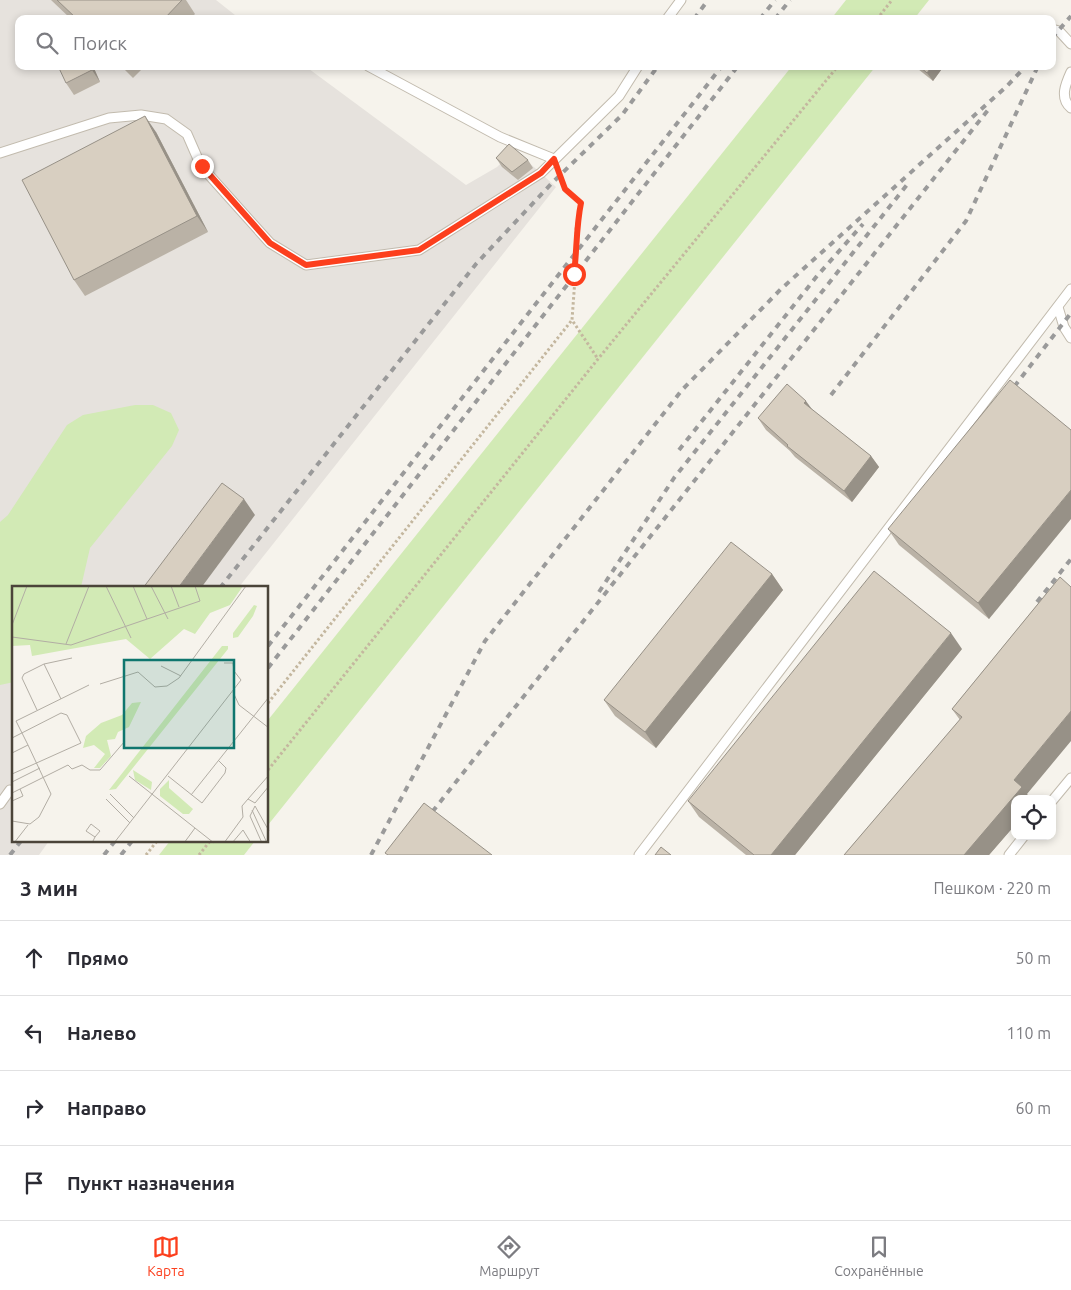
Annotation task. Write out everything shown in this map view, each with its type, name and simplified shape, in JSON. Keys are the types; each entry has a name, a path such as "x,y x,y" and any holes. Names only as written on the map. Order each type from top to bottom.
{"lane":[{"path":"670,15 681,0"},
{"path":"1056,30 1071,44"},
{"path":"375,70 500,137 554,159"},
{"path":"0,153 108,118 141,115 166,119 187,134 202,166 270,243 306,265 419,250 541,173 619,96 635,70"},
{"path":"1071,72 1063,88 1068,105 1071,108"},
{"path":"639,855 1071,289"},
{"path":"1058,307 1064,328 1071,338"},
{"path":"1056,796 1071,778"},
{"path":"0,804 10,790"},
{"path":"1010,855 1021,840"}],"path":[{"path":"880,15 892,0"},
{"path":"269,769 598,359 835,70"},
{"path":"554,159 565,189 581,203 576,229 577,252 572,320 598,359"},
{"path":"269,702 572,320"},
{"path":"146,855 156,842"},
{"path":"199,855 209,842"}],"shaded area":[{"path":"0,0 216,0 235,15 15,15 15,70 310,70 466,185 497,167 515,150 556,187 240,586 12,586 12,842 48,842 39,855 0,855"}],"green space":[{"path":"846,0 929,0 917,15 834,15"},
{"path":"789,70 873,70 269,824 269,719"},
{"path":"135,405 153,405 171,413 179,430 172,446 90,548 81,586 12,586 12,682 0,685 0,522 8,515 67,425 83,415"},
{"path":"169,842 254,842 244,855 159,855"}],"building":[{"path":"57,0 182,0 168,15 73,15"},
{"path":"60,70 92,70 66,83"},
{"path":"145,116 197,216 74,280 22,180"},
{"path":"509,144 528,160 512,172 496,158"},
{"path":"1010,380 1071,430 1071,490 978,603 888,529"},
{"path":"787,384 806,401 804,403 871,456 844,491 787,446 758,418"},
{"path":"222,483 244,499 179,586 145,586"},
{"path":"731,542 772,574 645,732 604,700"},
{"path":"874,571 951,633 771,855 754,855 688,801"},
{"path":"1060,577 1071,587 1071,711 1014,780 1022,787 1015,795 1011,795 1011,800 964,855 844,855 962,717 952,709"},
{"path":"424,803 492,855 388,855 385,853"},
{"path":"661,847 671,855 655,855"}],"railway":[{"path":"697,15 708,0"},
{"path":"763,15 775,0"},
{"path":"778,15 790,0"},
{"path":"1056,33 1071,16"},
{"path":"222,586 476,264 552,183 622,115 655,70"},
{"path":"269,645 719,70"},
{"path":"269,667 735,70"},
{"path":"371,855 485,641 682,390 781,289 1007,86 1022,70"},
{"path":"831,395 966,221 1036,70"},
{"path":"425,821 988,110"},
{"path":"599,592 674,478 910,181"},
{"path":"679,450 817,276 863,224"},
{"path":"1007,396 1071,313"},
{"path":"1037,602 1071,559"},
{"path":"10,855 20,842"},
{"path":"104,855 114,842"},
{"path":"121,855 131,842"}],"route":[{"path":"202,166 270,243 306,265 419,250 541,173 554,159 565,189 581,203 576,229 577,252 574,274"}]}
